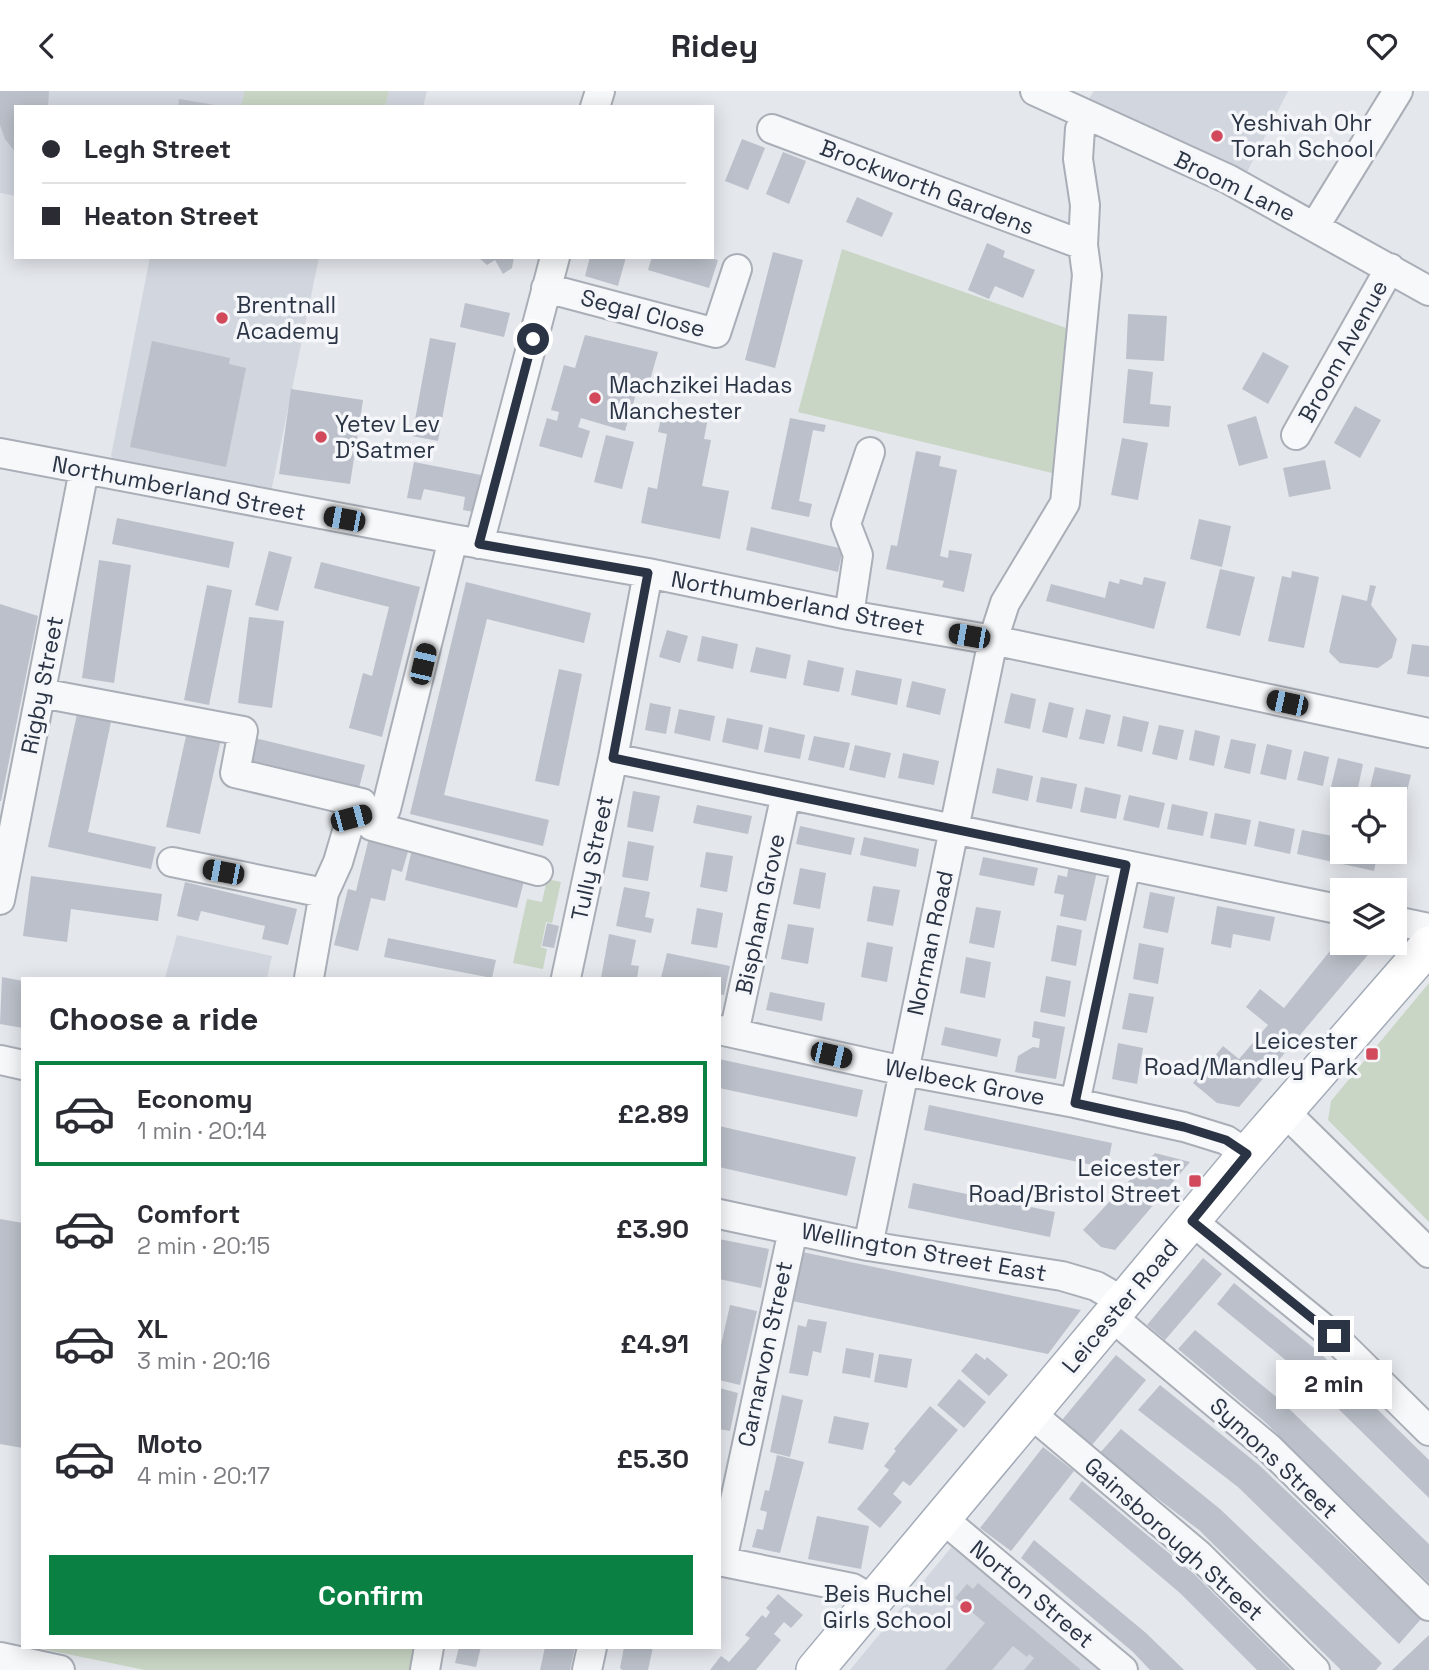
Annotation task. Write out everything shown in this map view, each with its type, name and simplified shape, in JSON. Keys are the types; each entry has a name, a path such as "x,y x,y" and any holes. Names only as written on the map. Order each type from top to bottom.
{"main road":[{"name":"Leicester Road","path":"815,1670 1247,1154 1429,946"}],"street":[{"name":"Broom Lane","path":"1035,91 1075,104 1228,179 1429,291"},
{"path":"1315,226 1398,91"},
{"name":"Norman Road","path":"868,1245 993,640 1005,603 1065,503 1087,275 1083,245 1085,205 1077,159 1080,129 1075,104"},
{"name":"Brockworth Gardens","path":"772,129 1083,245"},
{"path":"309,977 324,893 338,862 351,818 386,809 554,259"},
{"name":"Broom Avenue","path":"1296,435 1390,268"},
{"name":"Segal Close","path":"547,288 716,333 737,269"},
{"path":"849,615 858,555 846,524 870,452"},
{"name":"Northumberland Street","path":"0,453 993,640 1429,733"},
{"name":"Rigby Street","path":"0,900 83,470"},
{"name":"Tully Street","path":"566,977 613,758 648,573"},
{"path":"41,693 243,731 235,773 362,803 372,826 538,871"},
{"path":"613,758 1330,908"},
{"name":"Bispham Grove","path":"727,1031 786,794"},
{"path":"172,862 324,893"},
{"path":"1075,1103 1126,865"},
{"path":"1407,923 1429,928"},
{"name":"Welbeck Grove","path":"727,1031 904,1071 1075,1103 1184,1127 1226,1140 1247,1154"},
{"path":"0,1060 21,1065"},
{"path":"1284,1111 1429,1252"},
{"name":"Wellington Street East","path":"721,1214 868,1245 1062,1276 1096,1286 1118,1309"},
{"path":"1192,1221 1334,1336 1429,1431"},
{"name":"Carnarvon Street","path":"721,1551 731,1455 793,1230"},
{"name":"Symons Street","path":"1118,1309 1269,1448 1429,1606"},
{"name":"Gainsborough Street","path":"1029,1412 1199,1555 1315,1670"},
{"name":"Norton Street","path":"942,1518 1123,1670"},
{"path":"721,1561 852,1588 873,1600"},
{"path":"425,1670 429,1649"},
{"path":"587,1670 592,1649"},
{"path":"0,1657 60,1670"}],"shaded area":[{"path":"0,91 427,91 424,105 14,105 14,196 0,193"},
{"name":"Yeshivah Ohr Torah School","path":"1094,91 1288,91 1247,172 1088,100"},
{"name":"Brentnall Academy","path":"150,259 319,259 271,492 115,461 111,456"},
{"path":"177,935 272,956 267,977 165,977"},
{"name":"Beis Ruchel Girls School","path":"954,1544 1106,1670 850,1670"}],"green space":[{"path":"245,91 389,91 386,105 242,105"},
{"path":"842,249 1066,328 1059,440 1052,473 798,412"},
{"path":"547,879 561,882 552,923 546,922 541,947 547,949 543,969 513,963 527,899 542,902"},
{"path":"1429,983 1429,1222 1328,1120 1331,1101"},
{"path":"43,1649 416,1649 412,1670 145,1670"}],"building":[{"path":"0,91 49,91 48,105 14,105 14,150 5,139 0,125"},
{"path":"179,99 215,105 178,105"},
{"path":"742,139 765,148 748,190 725,181"},
{"path":"783,152 806,161 789,204 766,194"},
{"path":"857,197 893,213 882,237 846,222"},
{"path":"987,243 1005,251 1003,257 1035,270 1023,298 995,286 989,299 968,290"},
{"path":"773,252 803,260 775,368 745,360"},
{"path":"480,259 514,259 512,268 503,274 495,260 487,265"},
{"path":"589,259 625,259 618,286 585,276"},
{"path":"651,259 718,260 709,288 648,270"},
{"path":"465,303 510,313 504,337 460,327"},
{"path":"1128,314 1167,316 1164,361 1126,359"},
{"name":"Machzikei Hadas Manchester","path":"585,335 658,352 648,387 639,384 625,431 581,418 578,427 590,431 582,458 539,446 547,418 557,421 559,412 551,410 564,365 575,368"},
{"path":"430,338 456,343 438,441 412,436"},
{"path":"152,341 230,358 229,364 246,368 226,467 130,447"},
{"path":"1263,352 1289,366 1268,404 1242,389"},
{"path":"1128,369 1153,372 1150,404 1171,406 1169,427 1123,423"},
{"name":"Yetev Lev D'Satmer","path":"291,389 363,400 350,484 279,474"},
{"path":"1355,406 1381,420 1360,458 1334,443"},
{"path":"663,409 708,418 704,439 711,440 702,486 729,491 720,539 641,523 648,487 657,489 667,434 658,432"},
{"path":"1256,416 1268,458 1239,466 1227,425"},
{"path":"790,418 826,425 824,432 813,430 799,501 812,504 809,517 771,509"},
{"path":"606,435 634,442 622,489 594,482"},
{"path":"1122,438 1148,443 1138,500 1111,495"},
{"path":"916,451 941,456 939,466 957,470 940,556 948,558 949,550 972,554 964,592 942,587 944,581 886,569 891,545 897,546"},
{"path":"1325,460 1331,489 1289,497 1283,468"},
{"path":"414,462 486,476 479,513 463,510 465,497 424,489 421,500 407,498"},
{"path":"117,518 234,542 229,568 112,544"},
{"path":"1199,519 1231,526 1222,567 1190,559"},
{"path":"751,527 843,549 838,572 746,550"},
{"path":"269,551 292,557 278,611 255,605"},
{"path":"99,560 131,565 114,683 82,678"},
{"path":"321,562 420,587 382,737 349,728 363,673 372,676 389,607 314,588"},
{"path":"1220,569 1255,577 1240,636 1206,628"},
{"path":"1292,571 1319,577 1304,648 1268,641 1282,576 1291,578"},
{"path":"1144,577 1166,582 1154,629 1046,601 1051,584 1105,598 1109,581 1119,584 1120,579 1142,585"},
{"path":"466,582 591,613 584,643 487,619 444,795 549,820 543,846 410,814"},
{"path":"207,585 232,590 209,705 184,700"},
{"path":"1370,585 1376,586 1371,605 1397,639 1392,658 1378,668 1340,663 1329,652 1342,595 1367,601"},
{"path":"0,604 38,616 1,801 0,801"},
{"path":"249,617 284,621 272,708 238,703"},
{"path":"667,630 688,636 680,663 659,657"},
{"path":"702,636 738,644 733,669 697,661"},
{"path":"1412,644 1429,646 1429,677 1407,674"},
{"path":"756,647 791,655 786,679 750,672"},
{"path":"808,660 844,668 839,692 803,685"},
{"path":"559,669 582,674 559,786 535,781"},
{"path":"856,670 902,679 897,705 851,695"},
{"path":"912,681 946,689 940,715 906,707"},
{"path":"1011,693 1036,699 1030,729 1004,723"},
{"path":"1049,702 1074,708 1067,738 1042,732"},
{"path":"650,703 671,707 666,734 645,730"},
{"path":"79,705 113,712 88,832 156,847 151,869 48,847"},
{"path":"679,709 715,716 710,741 674,733"},
{"path":"1086,709 1111,715 1104,744 1079,739"},
{"path":"1123,716 1149,722 1142,752 1117,746"},
{"path":"727,718 763,725 758,750 722,742"},
{"path":"1159,725 1184,730 1177,760 1152,754"},
{"path":"188,727 222,735 200,834 166,827"},
{"path":"769,727 805,735 800,759 764,752"},
{"path":"1195,730 1220,736 1214,766 1189,760"},
{"path":"814,736 850,743 844,768 808,760"},
{"path":"255,738 365,765 359,788 249,761"},
{"path":"1231,739 1256,744 1250,774 1224,768"},
{"path":"1267,744 1292,750 1286,780 1260,774"},
{"path":"855,745 891,753 885,778 849,770"},
{"path":"1304,751 1329,757 1323,786 1297,780"},
{"path":"903,753 939,761 934,785 898,778"},
{"path":"1338,758 1363,764 1358,787 1331,787"},
{"path":"1375,767 1411,775 1407,791 1407,787 1370,787"},
{"path":"997,768 1033,776 1028,801 992,793"},
{"path":"1041,777 1077,784 1072,809 1036,802"},
{"path":"1085,787 1121,795 1116,819 1080,812"},
{"path":"633,791 660,796 653,832 627,827"},
{"path":"1129,795 1165,803 1159,828 1123,820"},
{"path":"1172,804 1208,812 1203,836 1167,829"},
{"path":"697,805 752,816 748,834 693,823"},
{"path":"1215,813 1251,820 1246,845 1210,838"},
{"path":"1259,821 1295,829 1290,854 1254,846"},
{"path":"800,826 855,838 851,855 796,844"},
{"path":"1302,830 1330,835 1330,861 1297,854"},
{"path":"864,837 919,849 916,867 860,855"},
{"path":"369,838 409,848 402,872 392,869 385,901 371,898 358,951 334,945 348,889 356,891"},
{"path":"628,841 654,846 648,881 622,877"},
{"path":"412,849 525,877 517,908 405,880"},
{"path":"706,852 733,856 727,892 700,887"},
{"path":"983,857 1038,868 1034,886 979,875"},
{"path":"1342,864 1375,864 1374,871"},
{"path":"1069,865 1097,871 1086,921 1060,916 1064,895 1054,893 1058,875 1067,877"},
{"path":"800,868 826,873 820,909 793,904"},
{"path":"31,876 162,894 158,921 71,909 67,942 23,936"},
{"path":"185,882 297,909 288,945 262,939 265,926 201,911 198,921 177,916"},
{"path":"873,886 900,890 893,926 867,921"},
{"path":"624,887 650,892 645,917 654,919 651,933 616,926"},
{"path":"1150,892 1175,897 1168,933 1143,928"},
{"path":"1217,906 1275,917 1270,941 1233,934 1231,948 1211,944"},
{"path":"976,907 1001,911 994,948 969,943"},
{"path":"697,908 723,913 717,948 691,944"},
{"path":"547,923 559,926 554,948 542,946"},
{"path":"788,924 814,928 808,964 781,959"},
{"path":"1057,925 1082,930 1076,966 1051,961"},
{"path":"609,934 636,940 631,965 639,966 637,977 601,977"},
{"path":"388,938 496,960 492,977 487,977 384,957"},
{"path":"867,942 893,947 887,982 861,977"},
{"path":"1139,943 1164,948 1158,984 1133,979"},
{"path":"1330,951 1330,955 1368,955 1239,1107 1217,1103 1193,1083 1223,1046 1239,1059 1268,1025 1246,1007 1260,989 1284,1008"},
{"path":"667,953 730,966 724,995 721,994 721,977 661,977"},
{"path":"966,957 991,962 985,998 960,993"},
{"path":"1046,976 1071,981 1065,1017 1040,1012"},
{"path":"2,977 21,981 21,1028 0,1024"},
{"path":"770,992 825,1003 822,1021 766,1010"},
{"path":"1129,993 1154,997 1147,1033 1122,1029"},
{"path":"1034,1021 1065,1027 1056,1079 1015,1072 1018,1056 1033,1047 1039,1048 1040,1039 1032,1037"},
{"path":"945,1027 1001,1039 997,1057 941,1045"},
{"path":"1118,1043 1143,1048 1137,1084 1112,1079"},
{"path":"721,1059 863,1090 857,1117 721,1088"},
{"path":"929,1105 1112,1143 1107,1168 924,1130"},
{"path":"721,1126 856,1157 847,1196 721,1167"},
{"path":"1155,1153 1190,1162 1115,1250 1101,1247 1083,1230"},
{"path":"913,1183 1055,1212 1050,1237 908,1208"},
{"path":"0,1219 21,1223 21,1448 0,1444"},
{"path":"721,1239 769,1249 761,1288 721,1279"},
{"path":"802,1252 1081,1310 1048,1354 792,1301"},
{"path":"1203,1258 1222,1274 1165,1340 1147,1325"},
{"path":"1234,1283 1320,1353 1429,1460 1429,1498 1305,1376 1217,1304"},
{"path":"730,1305 757,1311 740,1385 721,1380 721,1345"},
{"path":"808,1319 827,1322 821,1353 813,1351 808,1376 789,1373 798,1325 806,1327"},
{"path":"1195,1330 1280,1400 1429,1544 1429,1583 1265,1422 1178,1349"},
{"path":"846,1348 874,1353 870,1378 842,1373"},
{"path":"976,1353 985,1360 987,1357 1008,1375 989,1396 961,1371"},
{"path":"879,1354 912,1359 907,1388 874,1382"},
{"path":"1116,1355 1146,1380 1092,1445 1062,1420"},
{"path":"959,1379 986,1402 964,1428 937,1405"},
{"path":"1160,1385 1259,1465 1421,1619 1399,1644 1238,1487 1138,1410"},
{"path":"721,1389 738,1393 730,1431 721,1429"},
{"path":"782,1395 803,1400 790,1457 770,1452"},
{"path":"930,1406 958,1430 910,1486 903,1481 893,1494 902,1502 880,1528 857,1509 889,1470 884,1466 896,1451 894,1449"},
{"path":"834,1416 869,1423 863,1450 828,1443"},
{"path":"1121,1429 1220,1509 1382,1663 1376,1670 1341,1670 1199,1530 1099,1454"},
{"path":"1043,1447 1074,1471 1011,1551 980,1528"},
{"path":"777,1455 804,1462 780,1553 752,1547 757,1529 763,1530 767,1512 760,1510 765,1490 769,1491"},
{"path":"1082,1481 1194,1574 1291,1670 1257,1670 1180,1593 1069,1499"},
{"path":"817,1516 869,1526 861,1569 808,1559"},
{"path":"1034,1540 1146,1633 1184,1670 1150,1670 1133,1652 1021,1558"},
{"path":"978,1583 1081,1670 1024,1670 1034,1658 1029,1654 1027,1657 1013,1646 992,1670 945,1670 985,1623 955,1598 967,1584 973,1589"},
{"path":"778,1594 803,1615 791,1628 784,1622 774,1634 781,1640 756,1670 710,1670 721,1656 729,1662 750,1638 745,1635 762,1615 766,1618 770,1612 766,1608"},
{"path":"1429,1635 1429,1670 1392,1670"},
{"path":"458,1649 480,1649 476,1667 455,1663"},
{"path":"545,1649 575,1649 570,1670 540,1670"},
{"path":"624,1649 653,1649 648,1670 620,1668"}],"place":[{"name":"Yeshivah Ohr Torah School","path":"1217,136"},
{"name":"Brentnall Academy","path":"222,318"},
{"name":"Machzikei Hadas Manchester","path":"595,398"},
{"name":"Yetev Lev D'Satmer","path":"321,437"},
{"name":"Leicester Road/Mandley Park","path":"1372,1054"},
{"name":"Leicester Road/Bristol Street","path":"1195,1181"},
{"name":"Beis Ruchel Girls School","path":"966,1607"}],"route":[{"path":"533,339 479,544 648,573 613,758 1126,865 1075,1103 1184,1127 1226,1140 1247,1154 1192,1221 1334,1336"}]}
